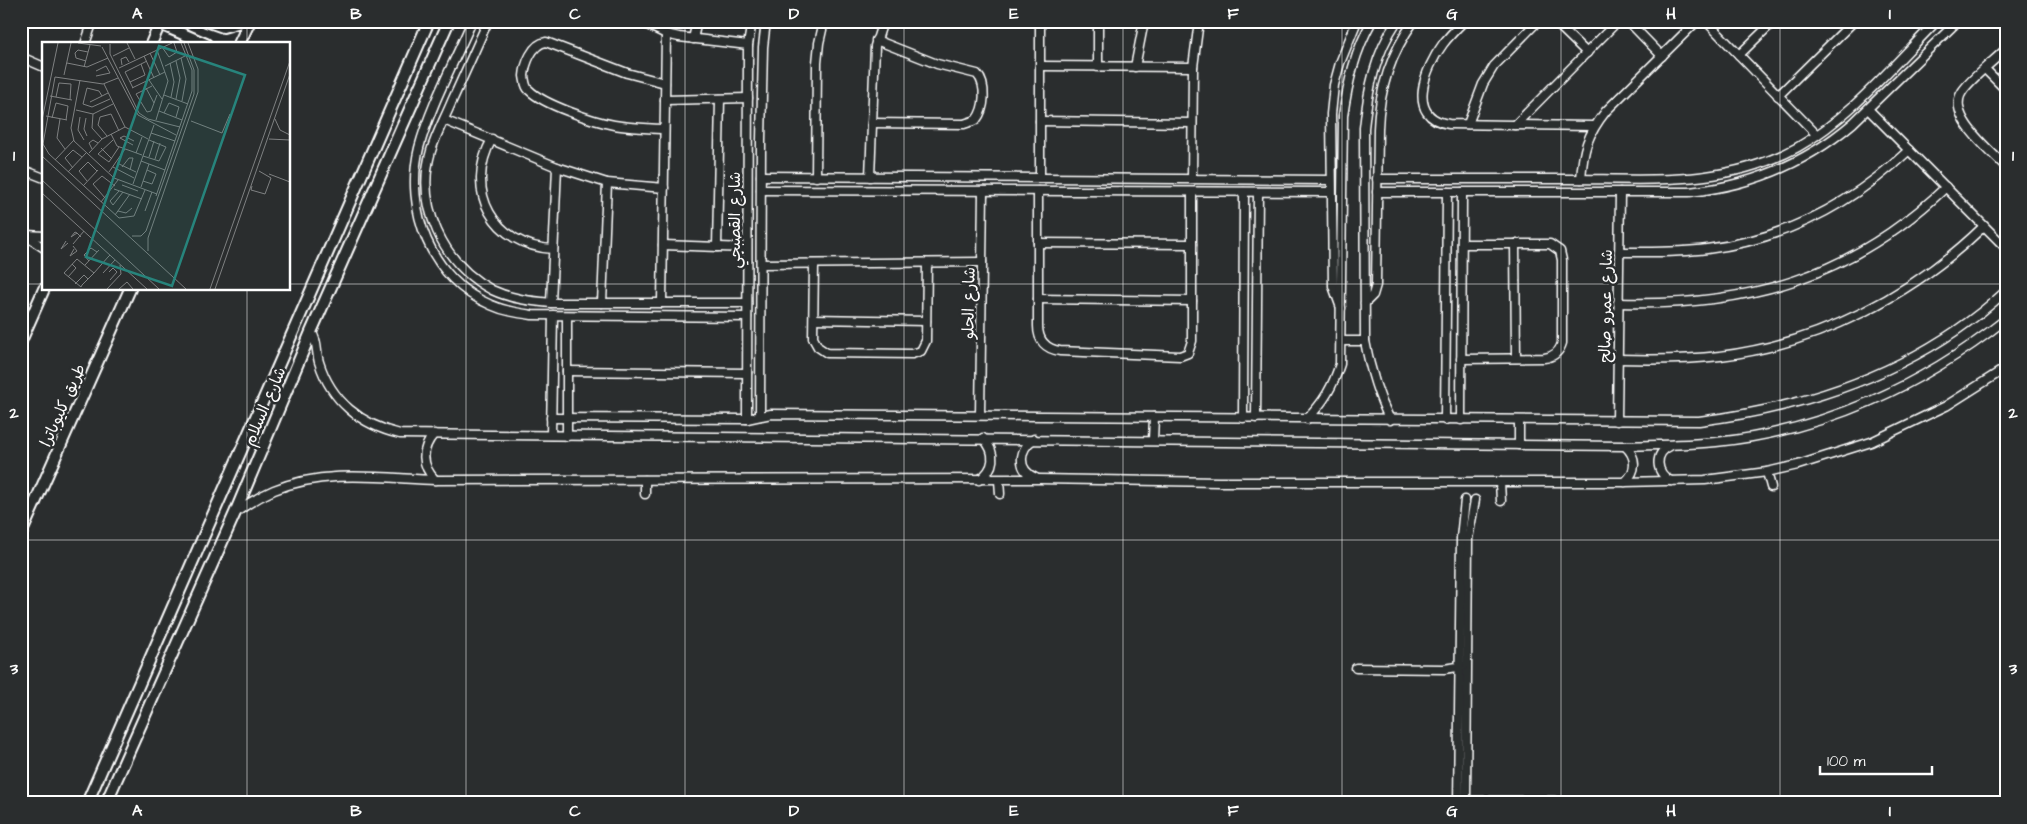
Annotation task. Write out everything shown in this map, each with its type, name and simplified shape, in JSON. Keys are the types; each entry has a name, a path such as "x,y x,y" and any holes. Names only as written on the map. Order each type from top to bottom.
{"main road":[{"path":"206,21 223,26 244,21"},
{"path":"240,42 250,21"},
{"name":"شارع السلام","path":"87,803 429,21"},
{"name":"شارع السلام","path":"106,803 235,513 311,332 449,21"},
{"path":"152,42 161,22 202,42"},
{"path":"21,341 44,290"},
{"name":"طريق كليوباترا","path":"21,534 130,290"},
{"path":"208,529 224,538"}],"street":[{"path":"85,42 93,21"},
{"path":"472,21 424,130 415,170 418,212 426,238 440,264 454,281 490,305 510,312 532,315 747,317"},
{"path":"488,21 444,120 431,152 427,170 429,206 441,240 451,256 464,269 493,290 528,301 602,304 747,303"},
{"path":"638,21 666,34 748,45"},
{"path":"693,39 697,21"},
{"name":"شارع القصبجي","path":"747,419 748,45 752,21"},
{"name":"شارع القصبجي","path":"760,416 761,140 763,47 766,21"},
{"path":"816,177 817,63 824,21"},
{"path":"870,177 876,40 883,21"},
{"path":"1040,21 1040,178"},
{"path":"1098,21 1098,67"},
{"path":"1135,68 1144,21"},
{"path":"1192,179 1193,67 1199,21"},
{"path":"1342,309 1333,286 1330,132 1334,86 1348,40 1357,21"},
{"path":"1307,419 1321,406 1333,386 1340,364 1342,341 1342,132 1348,80 1362,41 1372,21"},
{"path":"1390,420 1378,396 1370,369 1365,341 1364,128 1366,102 1375,64 1397,21"},
{"path":"1364,302 1373,295 1376,285 1380,104 1388,68 1402,39 1414,21"},
{"path":"1464,21 1442,45 1434,59 1422,96 1422,106 1432,119 1440,123 1594,126"},
{"path":"1468,124 1483,84 1494,66 1538,21"},
{"path":"1554,21 1587,53"},
{"path":"1515,125 1618,21"},
{"path":"1628,21 1662,56"},
{"path":"1581,179 1586,143 1594,126 1606,111 1697,21"},
{"path":"1706,21 1817,135"},
{"path":"1739,55 1774,21"},
{"path":"1778,96 1854,21"},
{"path":"1377,179 1688,179 1726,174 1778,157 1817,135 1844,114 1938,21"},
{"path":"1377,192 1689,192 1729,187 1767,175 1821,148 1853,124 1958,21"},
{"path":"662,303 666,34"},
{"path":"872,123 964,124 976,120 982,109 983,84 977,74 937,64 876,40"},
{"path":"664,129 636,128 580,116 554,105 529,91 524,76 534,49 541,42 546,42 627,73 665,83"},
{"path":"2006,49 1962,92 1958,109 1963,121 2006,166"},
{"path":"458,53 471,59"},
{"path":"21,57 42,66"},
{"path":"1040,66 1193,67"},
{"path":"1891,67 1901,77"},
{"path":"1985,70 2006,90"},
{"path":"665,100 748,98"},
{"path":"717,247 720,99"},
{"path":"1868,109 2006,248"},
{"path":"444,120 556,167 607,183 664,188"},
{"path":"1040,121 1192,123"},
{"path":"1364,128 1378,129"},
{"path":"1330,132 1342,132"},
{"path":"492,139 483,159 480,181 484,203 489,213 495,222 512,237 532,246 554,249"},
{"path":"748,140 761,140"},
{"path":"1619,252 1706,250 1763,238 1841,204 1882,174 1909,150"},
{"path":"551,303 556,167"},
{"path":"21,169 42,177"},
{"path":"761,176 1331,180"},
{"path":"780,176 780,190"},
{"path":"1109,178 1109,191"},
{"path":"1398,179 1398,192"},
{"path":"1530,179 1530,192"},
{"path":"1307,180 1308,192"},
{"path":"602,304 607,183"},
{"path":"1618,303 1654,304 1720,299 1783,285 1814,275 1899,227 1925,207 1946,187"},
{"path":"761,190 1331,192"},
{"name":"شارع الحلو","path":"980,416 983,191"},
{"path":"1038,191 1038,334 1045,345 1053,350 1180,356 1188,353 1192,346 1192,192"},
{"path":"1243,418 1244,192"},
{"path":"1256,418 1258,192"},
{"path":"1445,420 1447,192"},
{"path":"1461,420 1462,192"},
{"name":"شارع عمرو صالح","path":"1617,421 1620,192"},
{"path":"1618,359 1688,359 1721,355 1754,350 1819,330 1880,304 1901,291 1962,247 1984,226"},
{"path":"24,234 42,236"},
{"path":"24,234 42,247"},
{"path":"1038,243 1192,244"},
{"path":"1461,359 1554,356 1560,348 1562,260 1560,252 1554,246 1462,244"},
{"path":"1515,244 1516,358"},
{"path":"663,245 747,248"},
{"path":"761,264 982,262"},
{"path":"814,264 813,338 815,343 827,353 912,354 921,351 924,346 927,263"},
{"path":"551,418 747,419 771,414 1699,421 1751,414 1809,400 1878,374 1912,358 1974,317 2006,291"},
{"path":"1038,299 1192,301"},
{"path":"21,324 33,314"},
{"path":"551,436 553,315"},
{"path":"566,436 567,316"},
{"path":"311,332 315,338 318,359 326,382 342,403 363,421 400,434 983,438 1625,446 1716,442 1788,429 1858,407 1924,376 1955,357 2006,319"},
{"path":"814,320 926,321"},
{"path":"1342,341 1365,341"},
{"path":"235,513 254,500 296,482 341,476 435,480 1039,479 1219,482 1625,482 1705,480 1768,472 1798,465 1871,442 1946,406 2006,368"},
{"path":"567,371 747,372"},
{"path":"747,385 760,384"},
{"path":"1153,440 1154,417"},
{"path":"1519,421 1519,444"},
{"path":"434,434 428,441 424,457 429,474 435,480"},
{"path":"979,480 991,469 993,461 989,444 983,438"},
{"path":"1034,439 1027,444 1022,452 1022,461 1024,470 1030,476 1039,479"},
{"path":"1672,445 1662,451 1658,463 1662,474 1672,481"},
{"path":"1625,446 1630,450 1634,464 1630,477 1625,482"},
{"path":"1768,472 1771,487"},
{"path":"645,480 645,494"},
{"path":"999,480 1000,494"},
{"path":"1500,482 1501,500"},
{"path":"1465,500 1461,538 1466,798 1471,802 1555,801 1560,803"},
{"path":"1458,803 1468,539 1476,500"},
{"path":"1356,668 1444,669 1463,666"}]}
